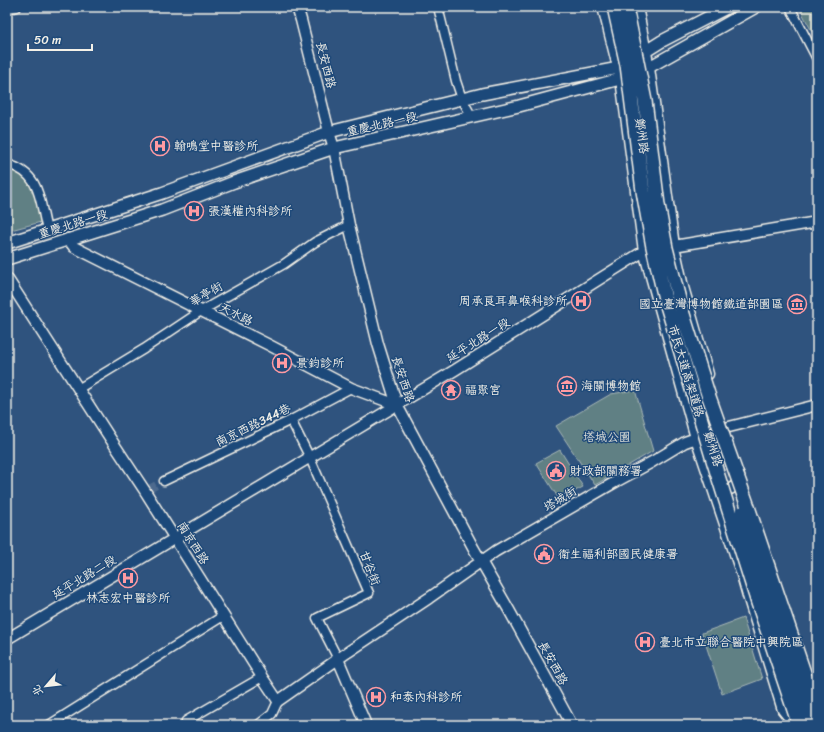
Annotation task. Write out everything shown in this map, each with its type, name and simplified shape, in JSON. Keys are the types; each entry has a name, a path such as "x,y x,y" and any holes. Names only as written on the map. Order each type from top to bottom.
{"highway":[{"name":"市民大道高架道路","path":"614,7 627,65 643,191 653,247 665,299 713,460 758,603 799,725"},
{"name":"市民大道高架道路","path":"626,7 645,101 658,205 666,248 684,318 708,394 817,711"},
{"path":"726,447 751,552"},
{"path":"713,460 751,552 811,725"}],"main road":[{"name":"重慶北路一段","path":"7,259 162,210 234,182 334,148 519,106 620,74 646,51 662,41 728,7"},
{"name":"重慶北路一段","path":"7,242 162,193 329,132 482,94 620,74 635,76 669,55 756,7"}],"street":[{"path":"7,9 17,7"},
{"name":"長安西路","path":"297,7 334,148 349,225 378,344 397,405 481,562 572,725"},
{"path":"438,7 456,81 462,99 472,117"},
{"name":"鄭州路","path":"603,7 620,74 644,251 696,438 742,575 783,710 795,725"},
{"name":"鄭州路","path":"637,7 649,68 674,246 683,287 719,412 817,694"},
{"path":"790,7 817,59"},
{"path":"7,164 30,176 41,199 47,230"},
{"name":"延平北路一段","path":"174,538 455,370 644,251 817,222"},
{"name":"華亭街","path":"78,389 144,349 201,311 284,264 315,242 349,225"},
{"name":"天水路","path":"68,239 74,247 351,388 397,405"},
{"name":"南京西路","path":"7,278 78,389 147,490 174,538 278,701"},
{"name":"南京西路344巷","path":"164,481 291,420 351,388"},
{"name":"塔城街","path":"338,659 496,551 686,442 725,428 817,405"},
{"path":"291,420 310,458"},
{"name":"甘谷街","path":"310,458 369,593 317,618 338,659"},
{"path":"711,483 723,490 731,489 737,484 740,478 738,468"},
{"name":"延平北路二段","path":"7,639 174,538"},
{"path":"48,725 223,616"},
{"path":"760,638 765,632 773,627 782,623 793,622"},
{"path":"258,725 272,714 278,701 338,659 366,725"},
{"path":"186,721 262,677"},
{"path":"805,725 817,722"}],"green space":[{"path":"799,7 817,7 817,41"},
{"path":"7,167 23,176 33,187 37,198 41,222 7,231"},
{"name":"塔城公園","path":"635,390 653,451 595,485 556,426 611,394"},
{"name":"財政部關務署","path":"560,450 583,487 559,499 536,463"},
{"path":"743,618 762,679 722,694 702,633"}],"tunnel":[{"path":"149,489 164,481"}],"place":[{"name":"翰鳴堂中醫診所","path":"160,146"},
{"name":"張漢權內科診所","path":"194,211"},
{"name":"周承良耳鼻喉科診所","path":"581,301"},
{"name":"國立臺灣博物館鐵道部園區","path":"797,304"},
{"name":"景鈞診所","path":"282,363"},
{"name":"海關博物館","path":"567,386"},
{"name":"福聚宮","path":"451,390"},
{"name":"財政部關務署","path":"556,471"},
{"name":"衛生福利部國民健康署","path":"544,554"},
{"name":"林志宏中醫診所","path":"128,578"},
{"name":"臺北市立聯合醫院中興院區","path":"645,642"},
{"name":"和泰內科診所","path":"376,697"}]}
